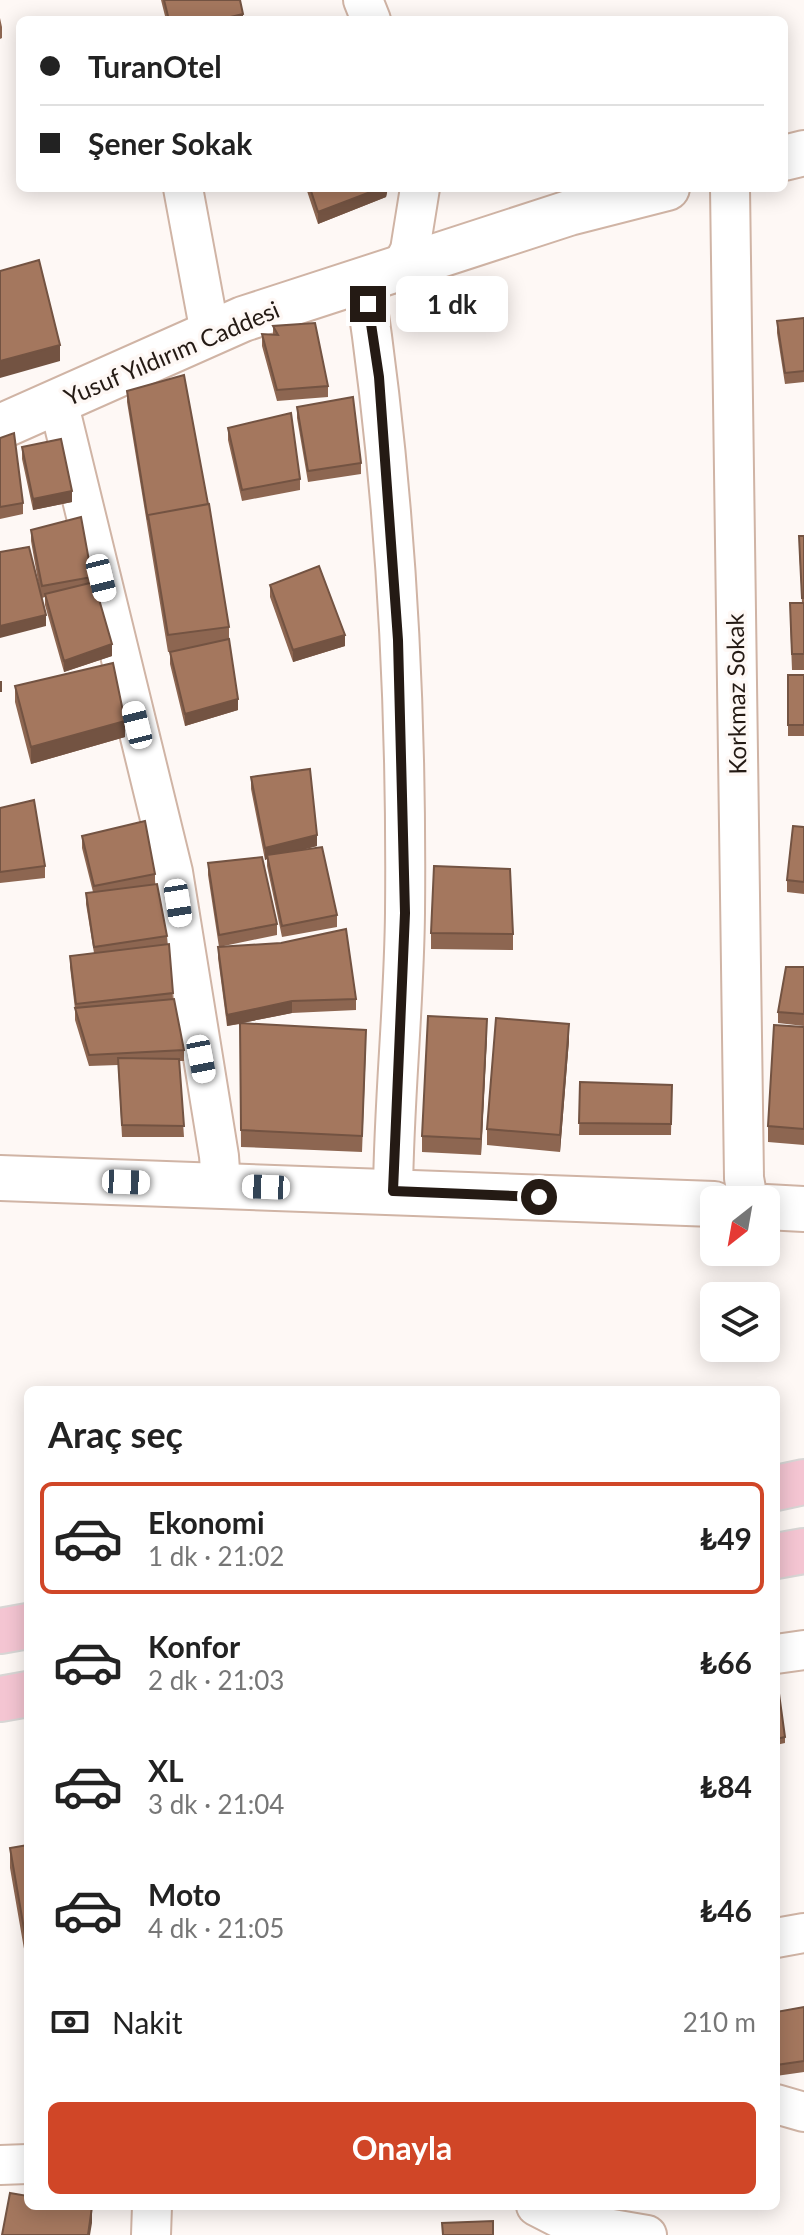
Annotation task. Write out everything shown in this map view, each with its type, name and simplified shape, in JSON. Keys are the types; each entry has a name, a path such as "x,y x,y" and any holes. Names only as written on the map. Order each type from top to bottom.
{"highway":[{"path":"780,1487 804,1482"},
{"path":"780,1555 804,1551"},
{"path":"0,1631 24,1627"},
{"path":"0,1699 24,1695"}],"main road":[{"name":"Yusuf Yıldırım Caddesi","path":"0,427 210,333 569,213 651,192"},
{"path":"0,1178 700,1203"},
{"path":"780,1208 804,1209"}],"street":[{"path":"184,192 210,333"},
{"path":"393,1191 405,913 398,640 379,377 383,274 410,250 419,192"},
{"name":"Korkmaz Sokak","path":"730,192 747,1186"},
{"path":"58,401 173,872 219,1156 221,1185"},
{"path":"780,1653 804,1650"},
{"path":"780,1937 804,1933"},
{"path":"780,2105 804,2112"},
{"path":"0,2165 24,2164"},
{"path":"151,2235 152,2210"},
{"path":"544,2210 565,2221 647,2235"}],"building":[{"path":"164,0 240,0 243,14 235,16 168,16"},
{"path":"311,192 370,192 318,212"},
{"path":"39,260 60,345 0,361 0,271"},
{"path":"804,318 804,371 785,373 777,321"},
{"path":"315,323 328,386 277,390 262,334 278,335 273,326"},
{"path":"184,375 208,504 148,515 148,520 127,391"},
{"path":"353,397 361,463 308,471 297,407"},
{"path":"291,413 300,479 242,490 228,428"},
{"path":"14,433 23,503 0,507 0,438"},
{"path":"61,439 72,491 33,499 22,447"},
{"path":"209,504 229,627 168,635 148,515"},
{"path":"81,517 92,577 42,586 31,530"},
{"path":"799,536 804,536 804,598 802,598"},
{"path":"29,547 46,615 0,626 0,552"},
{"path":"319,566 345,635 293,650 270,585"},
{"path":"94,582 112,644 64,661 45,594"},
{"path":"790,603 804,603 804,654 792,654"},
{"path":"229,639 238,699 185,714 170,652"},
{"path":"113,663 125,721 31,747 15,686"},
{"path":"788,675 804,675 804,725 788,725"},
{"path":"310,769 317,835 265,848 251,777"},
{"path":"34,800 45,866 0,872 0,808"},
{"path":"145,821 155,874 94,886 82,836"},
{"path":"793,826 804,827 804,882 787,880"},
{"path":"322,847 337,915 282,926 267,855"},
{"path":"262,857 277,924 219,935 208,863"},
{"path":"434,866 510,869 513,934 431,933"},
{"path":"157,884 167,936 94,947 86,893"},
{"path":"346,929 356,999 292,1001 227,1015 218,947 281,943"},
{"path":"169,944 173,993 76,1004 70,956"},
{"path":"786,967 804,967 804,1014 778,1012"},
{"path":"174,999 184,1050 89,1055 75,1008"},
{"path":"428,1016 487,1019 481,1139 422,1136"},
{"path":"496,1018 569,1024 560,1135 487,1129"},
{"path":"240,1023 366,1030 362,1136 241,1130"},
{"path":"774,1025 804,1027 804,1129 768,1126"},
{"path":"118,1058 179,1059 184,1126 122,1125"},
{"path":"580,1082 672,1085 671,1124 579,1123"},
{"path":"780,1701 785,1737 780,1738"},
{"path":"24,1846 24,1929 10,1848"},
{"path":"804,2007 804,2061 780,2064 780,2011"},
{"path":"10,2193 24,2195 24,2210 92,2210 88,2235 2,2235"},
{"path":"493,2221 493,2235 443,2235 442,2223"}],"route":[{"path":"368,304 379,377 398,640 405,913 393,1191 539,1197"}]}
